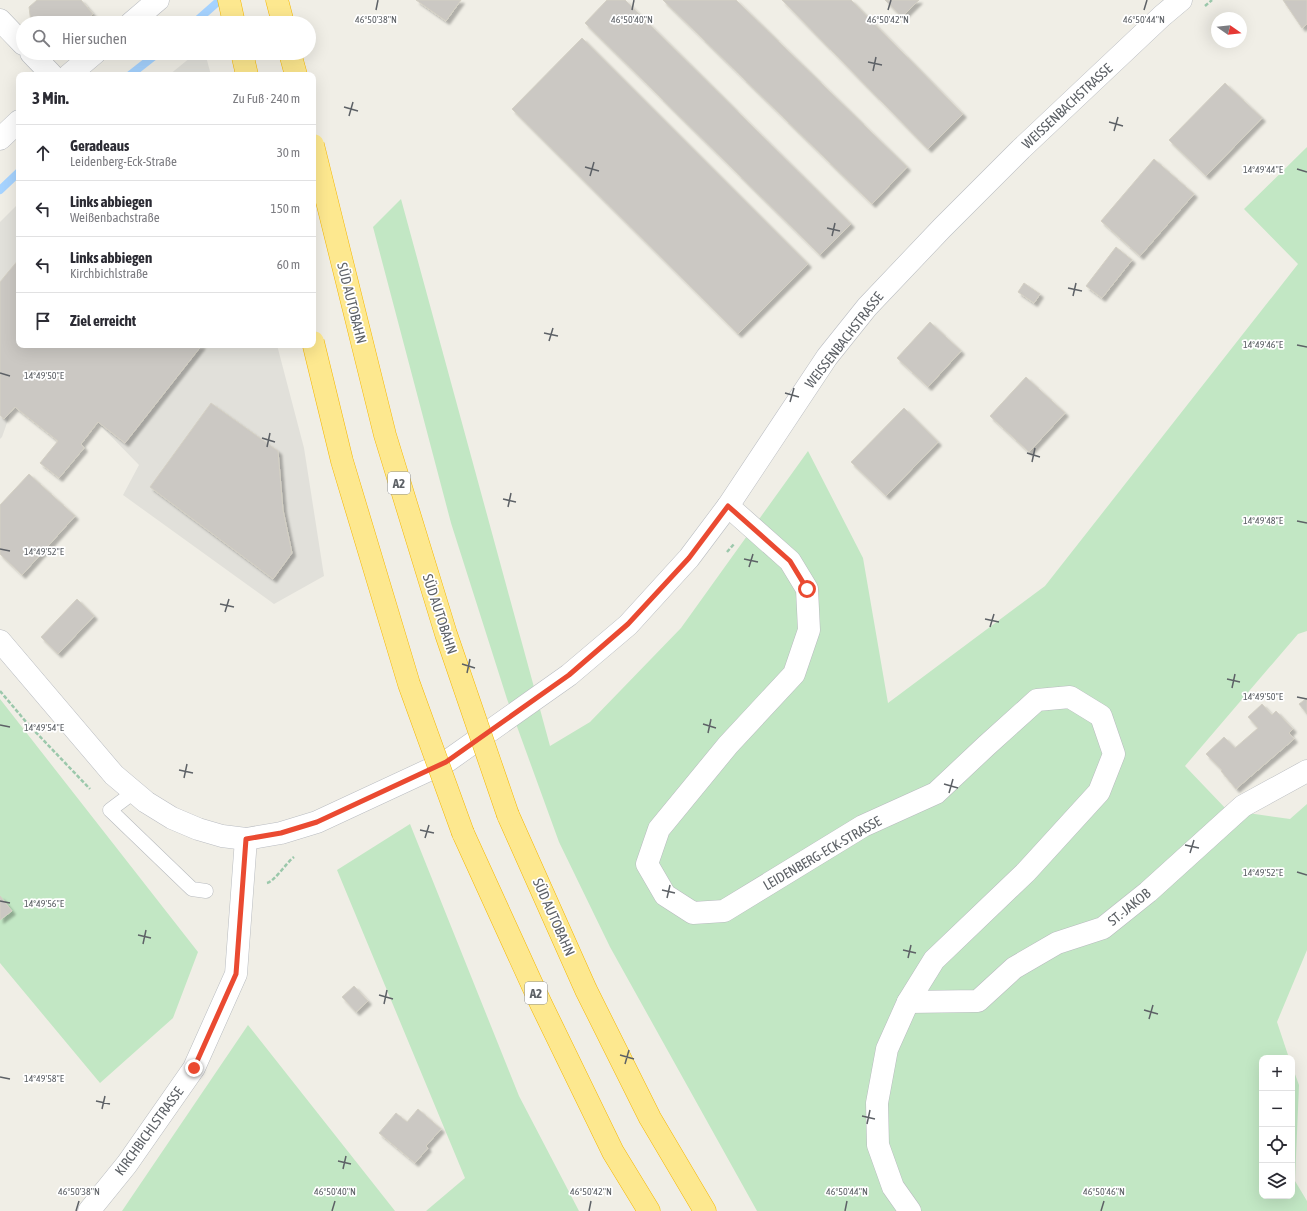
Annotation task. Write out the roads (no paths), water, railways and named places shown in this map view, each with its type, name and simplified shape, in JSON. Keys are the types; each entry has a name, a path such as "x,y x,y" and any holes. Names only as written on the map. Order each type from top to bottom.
{"highway":[{"path":"229,0 232,16"},
{"path":"277,0 281,16"},
{"path":"244,60 246,72"},
{"path":"292,60 295,72"},
{"name":"SÜD AUTOBAHN","path":"316,157 384,435 446,634 508,815 586,990 650,1118 705,1211"},
{"name":"A2","path":"314,348 342,460 409,684 463,833 541,1004 613,1152 649,1211"},
{"path":"613,1152 631,1211"}],"street":[{"path":"139,16 158,0"},
{"name":"WEISSENBACHSTRASSE","path":"0,642 114,775 146,802 172,818 198,829 222,836 246,839 281,833 317,822 446,762 569,675 628,624 689,558 728,506 828,357 867,307 942,228 1021,149 1162,16 1181,0"},
{"path":"0,20 16,37"},
{"path":"38,60 49,72"},
{"path":"73,72 87,60"},
{"path":"0,139 16,124"},
{"name":"LEIDENBERG-ECK-STRASSE","path":"728,506 790,561 807,589 809,630 794,674 728,746 659,830 647,864 665,894 693,913 724,911 863,826 936,793 1037,700 1070,697 1101,716 1114,754 1099,792 1026,872 934,960 908,1002 887,1049 877,1103 878,1145 893,1188 910,1211"},
{"name":"ST.-JAKOB","path":"908,1002 978,1001 1014,968 1057,943 1103,928 1148,892 1243,806 1307,771"},
{"name":"KIRCHBICHLSTRASSE","path":"89,1211 127,1164 194,1068 236,974 246,839"}],"lane":[{"path":"134,792 110,810 192,889 206,891"}],"waterway":[{"path":"202,16 220,0"},
{"path":"134,72 149,60"},
{"path":"0,190 16,175"}]}
